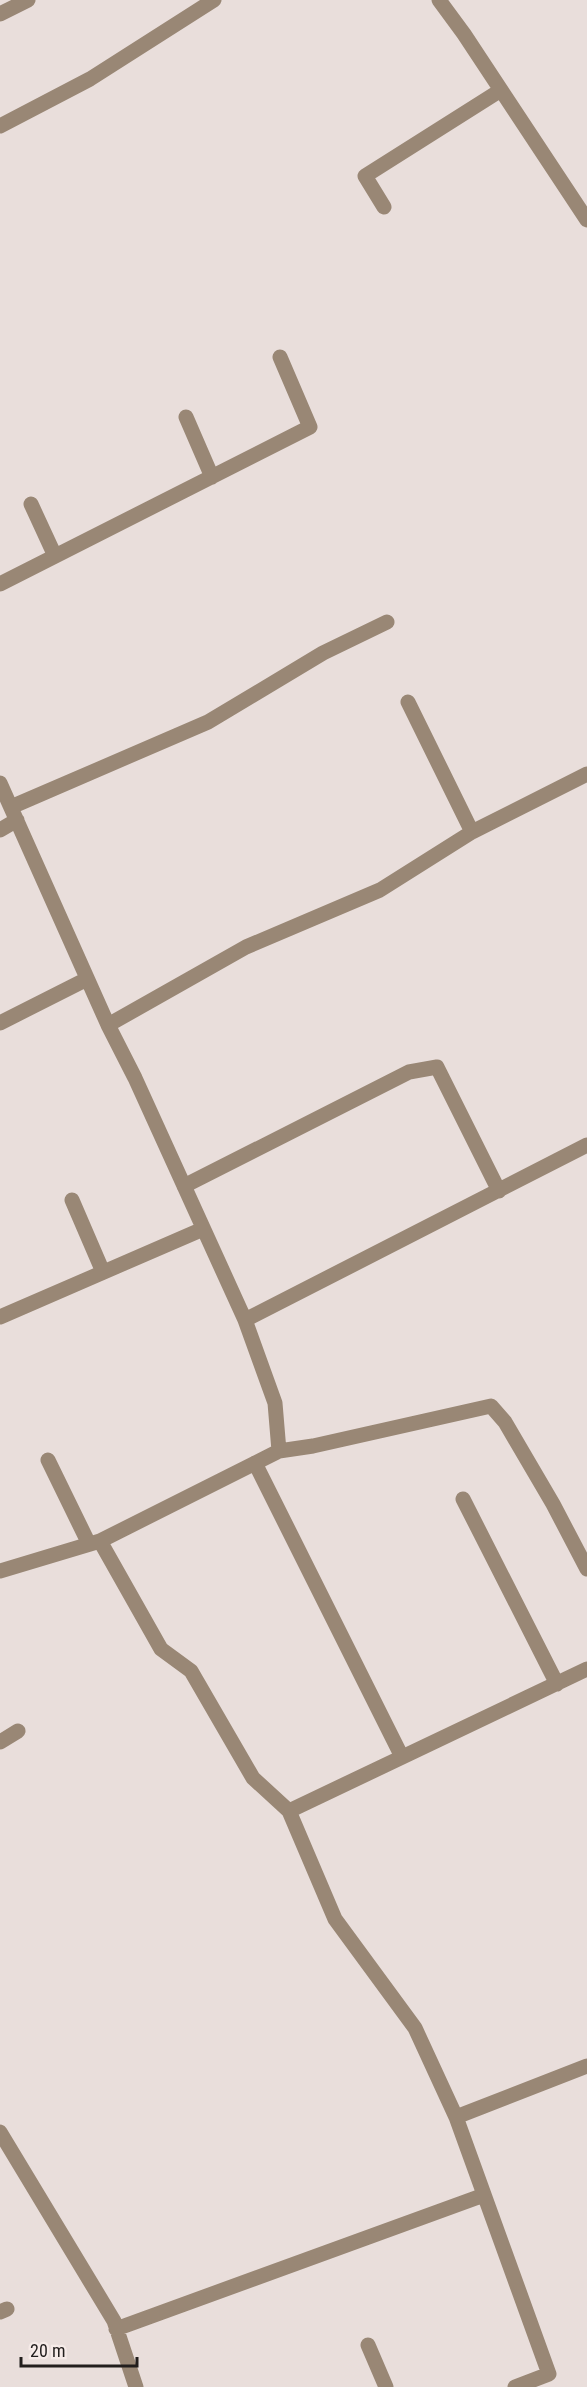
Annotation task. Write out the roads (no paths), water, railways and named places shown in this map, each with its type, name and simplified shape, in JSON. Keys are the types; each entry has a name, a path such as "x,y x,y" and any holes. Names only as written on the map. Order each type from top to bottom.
{"street":[{"path":"0,14 28,0"},
{"path":"0,126 90,80 214,0"},
{"path":"439,0 587,220"},
{"path":"384,207 365,176 501,90"},
{"path":"0,584 310,427 280,357"},
{"path":"186,417 212,477"},
{"path":"31,504 55,556"},
{"path":"0,830 14,813 208,722 323,653 387,622"},
{"path":"408,702 472,832"},
{"path":"108,1025 246,947 380,890 472,832 587,774"},
{"path":"0,783 87,979 135,1078 245,1320 275,1403 279,1451"},
{"path":"0,1023 87,979"},
{"path":"184,1186 409,1072 437,1067 499,1191"},
{"path":"245,1320 587,1145"},
{"path":"72,1200 103,1272"},
{"path":"0,1317 203,1228"},
{"path":"0,1571 94,1543 279,1451 313,1446 491,1406 505,1422 587,1569"},
{"path":"48,1460 94,1543 161,1649 191,1671 253,1778 289,1811 336,1919 415,2028 456,2117 549,2374 515,2387"},
{"path":"255,1463 402,1757"},
{"path":"463,1499 557,1684"},
{"path":"289,1811 587,1669"},
{"path":"0,1742 18,1731"},
{"path":"456,2117 587,2066"},
{"path":"0,2132 114,2321 136,2387"},
{"path":"116,2329 484,2195"},
{"path":"368,2345 386,2387"}]}
